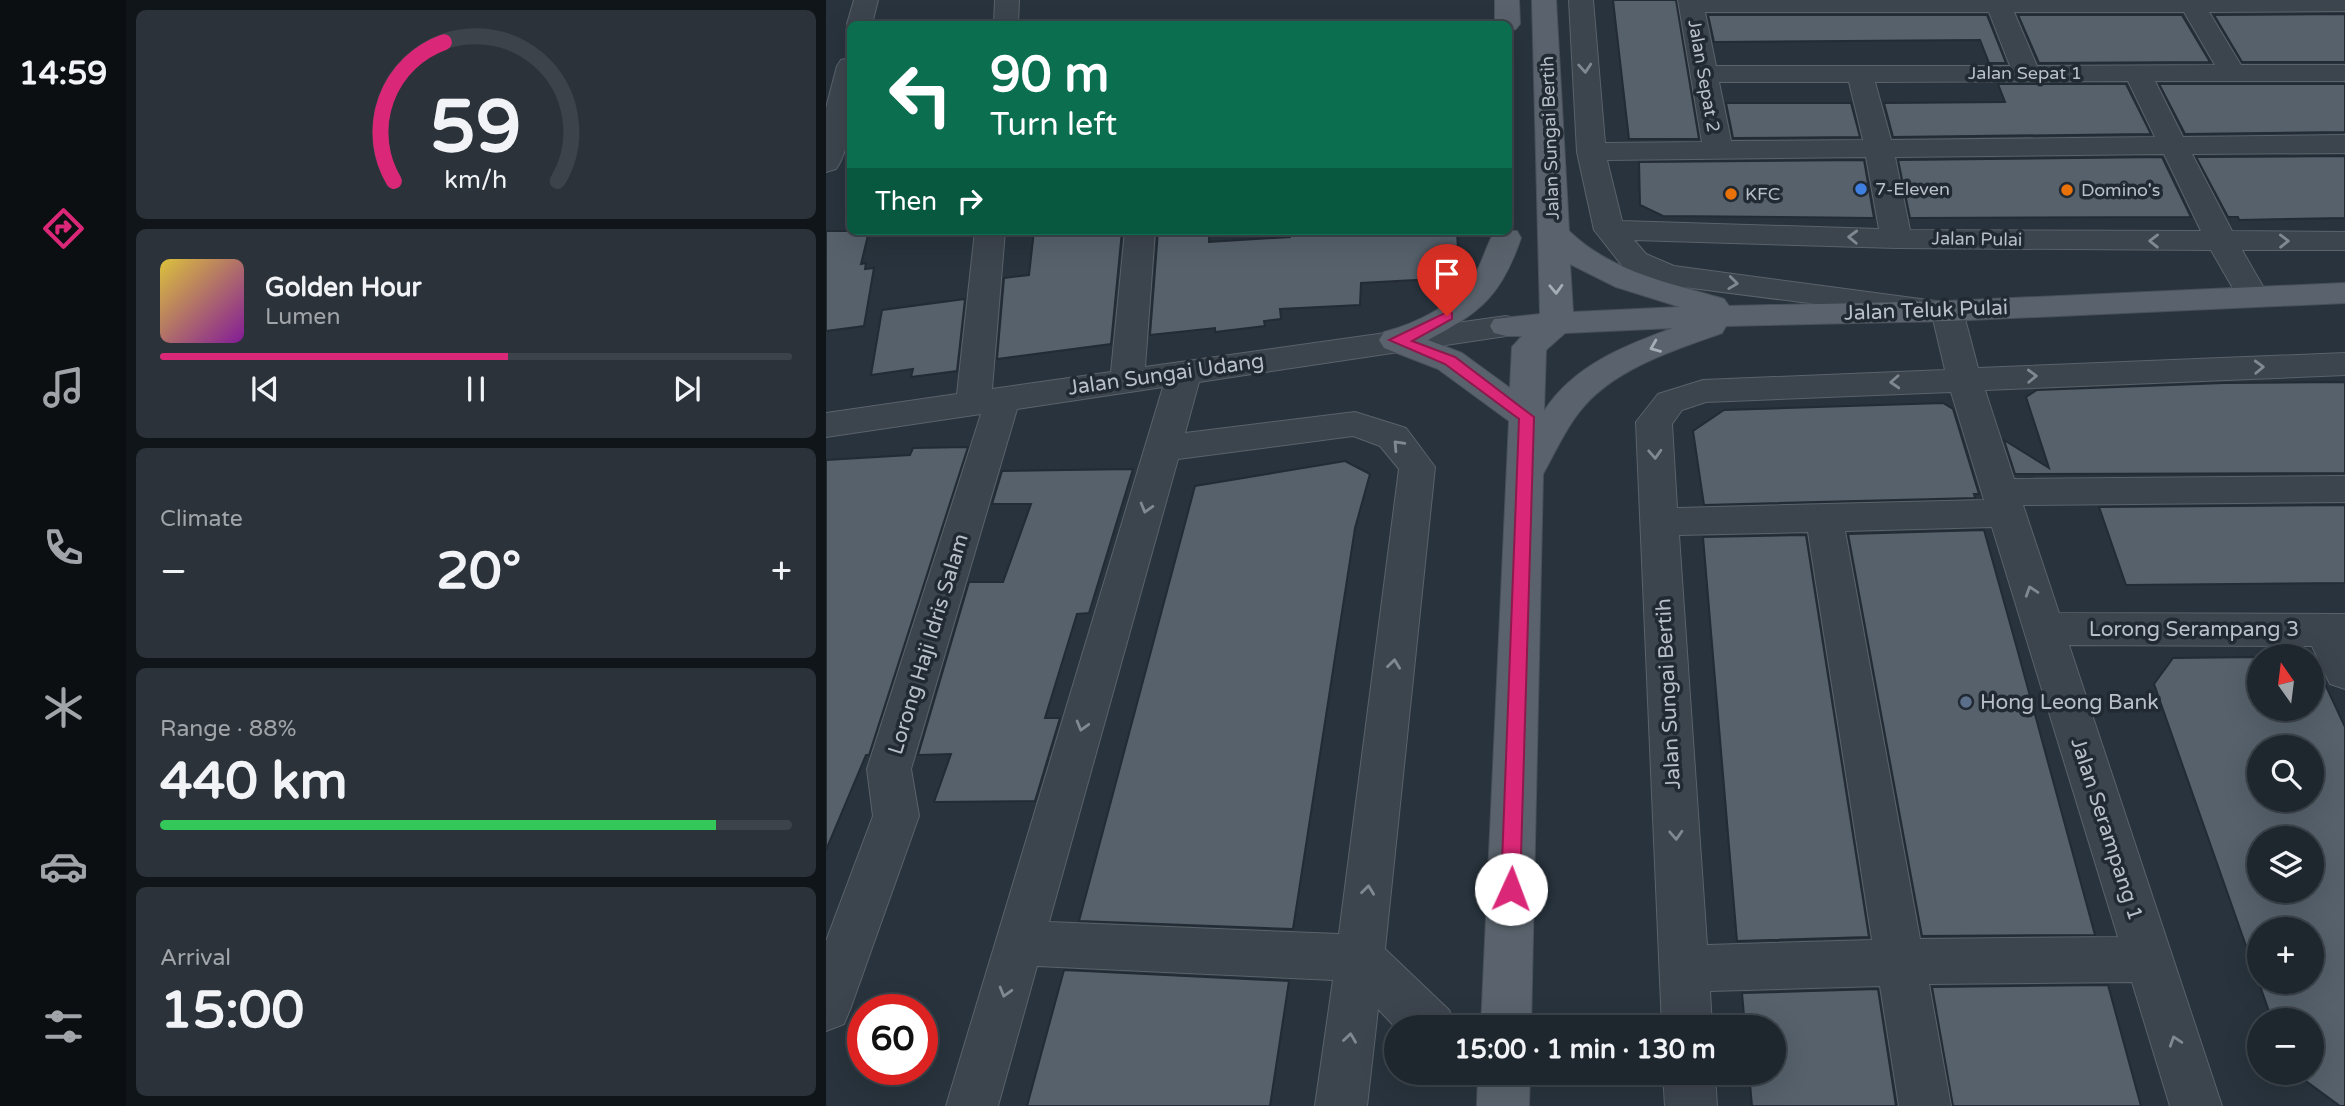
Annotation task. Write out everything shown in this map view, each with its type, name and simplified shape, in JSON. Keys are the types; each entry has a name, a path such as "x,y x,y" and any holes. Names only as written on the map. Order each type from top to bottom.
{"main road":[{"name":"Jalan Sungai Bertih","path":"1544,0 1557,323"},
{"path":"1554,234 1569,252 1603,271 1742,314"},
{"path":"1506,235 1527,417 1506,1015"},
{"path":"1401,340 1468,305 1486,286 1506,235"},
{"name":"Jalan Teluk Pulai","path":"1557,323 1742,314 1947,311 2345,293"},
{"path":"1525,474 1573,396 1606,371 1640,353 1742,314"},
{"path":"1518,337 1557,323"},
{"path":"1401,340 1450,361 1527,417"}],"street":[{"path":"861,21 866,0"},
{"path":"1006,21 1007,0"},
{"path":"1581,0 1591,152 1609,230 1635,261 1668,275 1947,311"},
{"path":"1998,2 2028,74"},
{"path":"2190,2 2234,73"},
{"path":"1691,3 2345,4"},
{"name":"Jalan Sepat 2","path":"1591,152 1718,150 1691,3"},
{"path":"2137,73 2222,242 2253,296"},
{"name":"Jalan Sepat 1","path":"1705,74 2345,73"},
{"path":"1860,74 1879,149 1896,239"},
{"path":"826,163 847,78"},
{"path":"1718,150 2345,144"},
{"name":"Jalan Pulai","path":"1609,230 1896,239 2345,241"},
{"name":"Lorong Haji Idris Salam","path":"826,1007 896,816 889,769 988,401 990,235"},
{"path":"1127,380 1140,235"},
{"name":"Jalan Serampang 1","path":"1947,311 1964,379 2196,1106"},
{"name":"Jalan Sungai Udang","path":"826,425 1401,340 1518,337"},
{"path":"1964,379 2345,364"},
{"path":"972,1106 1185,371"},
{"name":"Jalan Sungai Bertih","path":"1686,1015 1654,422 1670,402 1703,391 1964,379"},
{"path":"1163,448 1355,424 1393,437 1417,467 1360,958 1340,1106"},
{"path":"1658,522 1824,517 2003,502 2345,489"},
{"path":"1824,517 1924,1106"},
{"name":"Lorong Serampang 3","path":"2044,629 2335,630"},
{"path":"2335,630 2345,672"},
{"path":"1019,943 1360,958 1419,1015"},
{"path":"1684,969 1900,962 2149,959"},
{"path":"1690,1085 1691,1106"}],"building":[{"path":"1613,0 1676,0 1699,139 1629,139"},
{"path":"2345,14 2345,62 2242,62 2214,15"},
{"path":"1708,15 1987,15 2006,63 1989,63 1980,40 1714,42"},
{"path":"2018,15 2182,15 2210,62 2039,63"},
{"path":"1998,84 2126,84 2151,134 1893,137 1884,103 2005,102"},
{"path":"2159,84 2345,84 2345,132 2185,134"},
{"path":"1726,103 1851,103 1860,137 1733,138"},
{"path":"2345,156 2345,218 2239,220 2238,217 2228,217 2196,157"},
{"path":"2162,157 2191,217 1910,218 1898,160"},
{"path":"1864,160 1874,218 1663,216 1640,205 1639,162"},
{"path":"826,231 868,235 861,264 866,263 865,269 874,268 864,326 826,331"},
{"path":"1034,235 1122,235 1111,344 997,359 1004,278 1029,275"},
{"path":"1158,235 1209,235 1209,242 1290,235 1457,235 1459,268 1434,279 1361,283 1360,305 1280,309 1281,319 1264,321 1265,326 1150,335"},
{"path":"965,299 957,371 911,377 913,369 871,375 882,310"},
{"path":"2345,382 2345,473 2015,474 2004,440 2049,468 2026,397 2037,390 2224,383"},
{"path":"1943,403 1953,409 1979,494 1974,494 1975,498 1704,505 1693,431 1724,410"},
{"path":"968,447 869,755 866,755 826,850 826,460 910,455 913,448"},
{"path":"1345,461 1370,474 1355,528 1293,929 1079,921 1195,486"},
{"path":"1133,469 1089,613 1077,614 1045,718 1060,718 1035,801 934,802 951,754 918,755 969,582 1003,582 1031,504 992,504 1002,471"},
{"path":"2345,505 2345,583 2126,585 2099,507"},
{"path":"1984,530 2095,935 1922,936 1848,534"},
{"path":"1806,535 1869,937 1737,941 1703,537"},
{"path":"2247,657 2247,721 2324,721 2324,682 2345,727 2345,1106 2340,1106 2311,1085 2324,1085 2324,1008 2268,1008 2263,994 2324,994 2324,917 2247,917 2247,949 2154,684 2173,658"},
{"path":"1064,970 1289,981 1270,1106 1027,1106"},
{"path":"2108,985 2141,1106 1953,1106 1932,987"},
{"path":"1878,989 1896,1106 1752,1106 1750,1085 1786,1085 1786,1015 1744,1015 1742,993"}],"place":[{"name":"7-Eleven","path":"1861,189"},
{"name":"Domino's","path":"2067,190"},
{"name":"KFC","path":"1731,194"},
{"name":"Hong Leong Bank","path":"1966,702"}],"route":[{"path":"1447,316 1405,339 1396,340 1450,361 1527,417 1511,889"}]}
